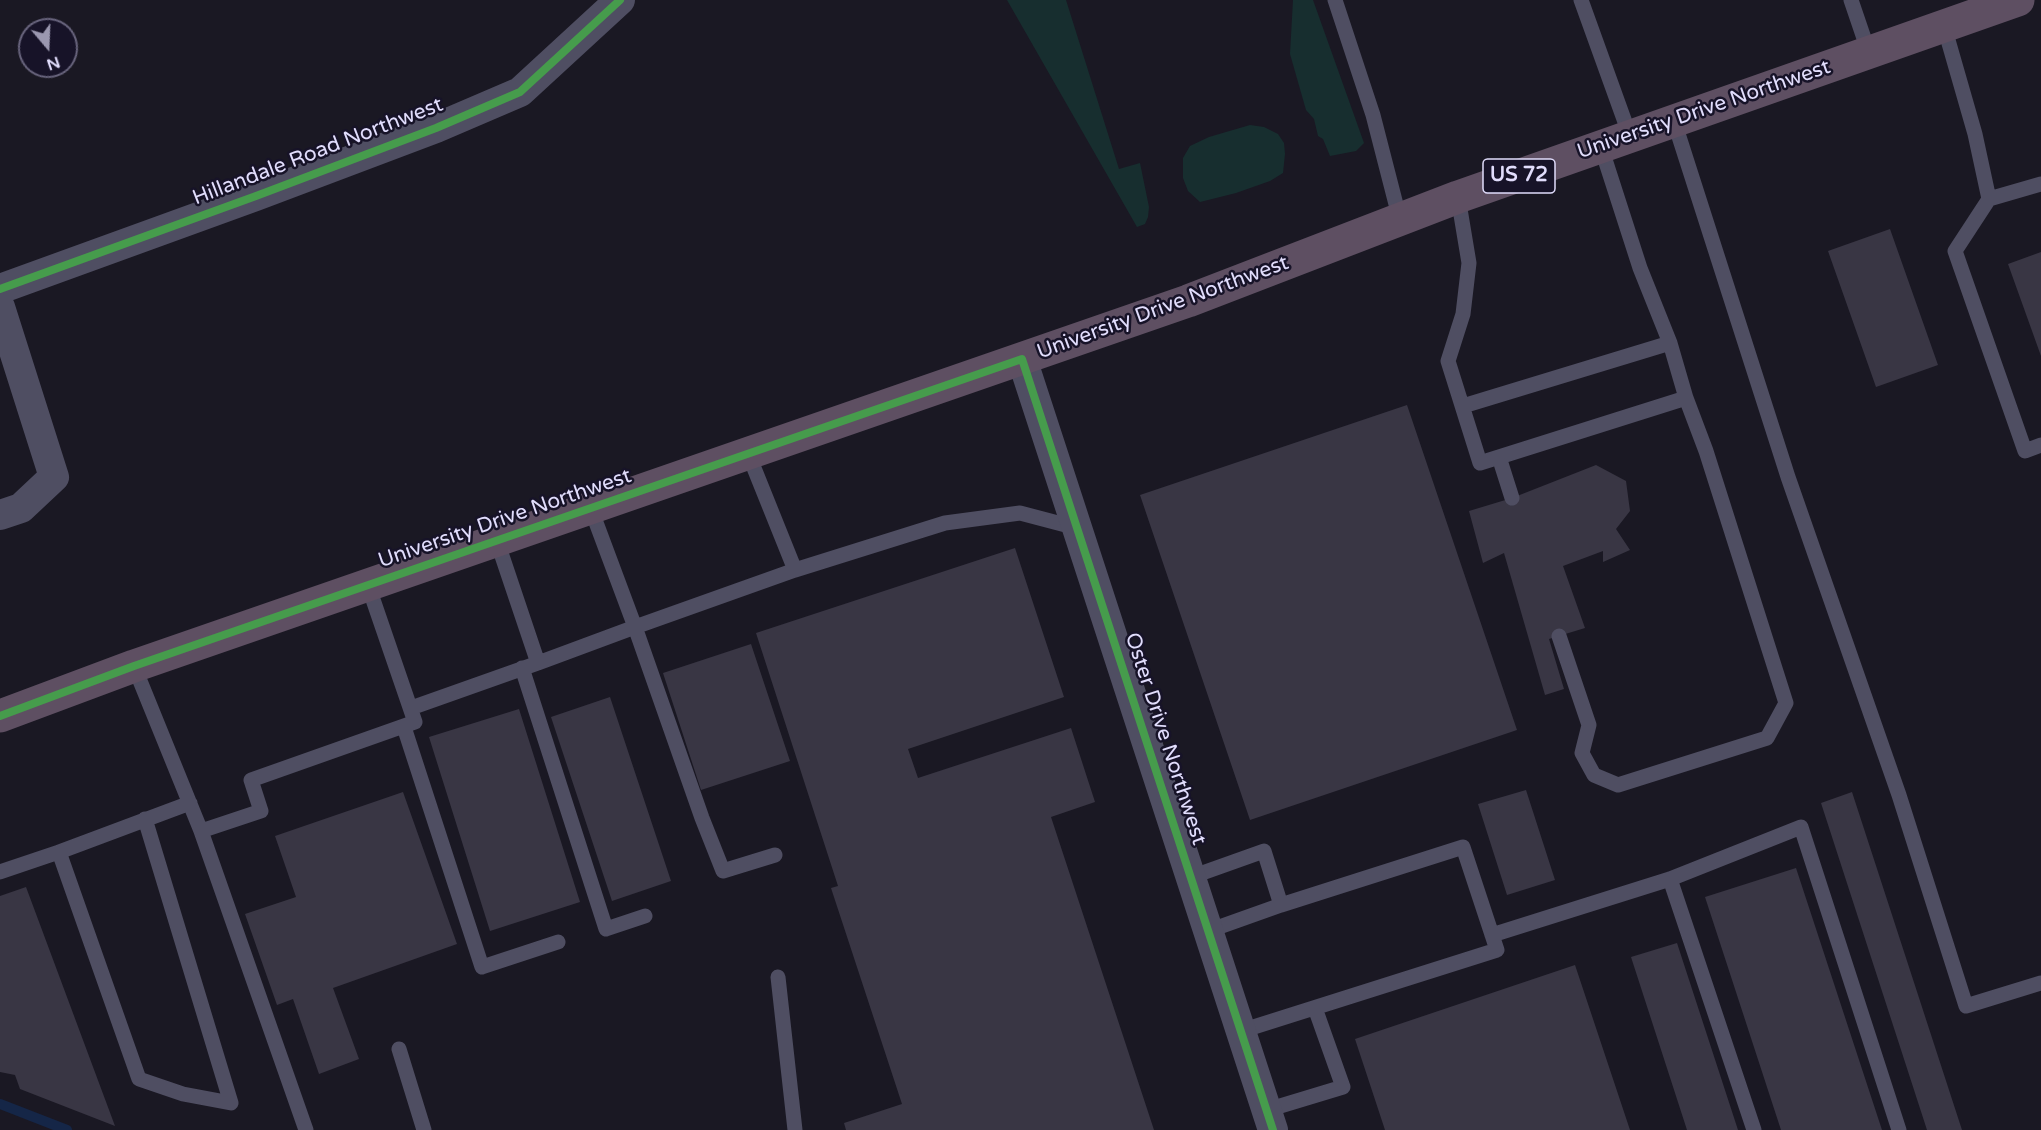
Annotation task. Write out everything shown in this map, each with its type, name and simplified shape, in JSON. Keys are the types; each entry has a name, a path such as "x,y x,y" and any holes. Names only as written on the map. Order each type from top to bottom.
{"highway":[{"name":"University Drive Northwest","path":"0,716 134,666 1188,301 1458,197 2018,0"}],"street":[{"name":"Hillandale Road Northwest","path":"0,289 299,180 436,128 520,92 620,0"},
{"path":"0,307 54,477 21,508 0,514"},
{"name":"Oster Drive Northwest","path":"1022,359 1270,1120"}],"lane":[{"path":"1335,0 1373,115 1400,220"},
{"path":"1559,636 1589,725 1582,753 1594,775 1618,786 1767,738 1786,703 1670,343 1640,268 1616,141 1581,0"},
{"path":"1851,0 1869,52"},
{"path":"1944,26 1975,134 1989,199"},
{"path":"1674,121 1788,477 1899,795 1966,1006 2041,983"},
{"path":"2041,184 1989,199 1955,251 2025,451 2041,445"},
{"path":"1458,197 1469,263 1463,314 1448,361 1480,463 1686,398"},
{"path":"1462,406 1670,343"},
{"path":"748,453 795,570"},
{"path":"1499,457 1512,498"},
{"path":"591,509 723,872 775,855"},
{"path":"411,708 795,570 945,523 1020,513 1077,528"},
{"path":"497,541 538,663"},
{"path":"201,831 261,811 251,780 416,722 368,585"},
{"path":"134,666 201,831 306,1130"},
{"path":"522,669 606,929 645,916"},
{"path":"404,727 482,967 558,942"},
{"path":"0,872 190,803"},
{"path":"59,852 139,1079 183,1094 231,1103 145,819"},
{"path":"1492,935 1670,879 1801,827 1899,1130"},
{"path":"1208,931 1281,905 1463,847 1497,950 1241,1031"},
{"path":"1191,876 1264,851 1281,905"},
{"path":"1670,879 1754,1130"},
{"path":"778,977 795,1130"},
{"path":"1270,1120 1343,1087 1315,1008"},
{"path":"399,1049 424,1130"}],"green space":[{"path":"1007,0 1066,0 1119,169 1140,163 1149,207 1145,224 1137,227"},
{"path":"1293,0 1313,0 1364,143 1356,151 1330,156 1323,139 1318,136 1314,119 1306,110 1290,54"},
{"path":"1250,125 1264,127 1278,134 1284,143 1283,173 1270,181 1236,193 1200,202 1188,191 1183,178 1183,158 1190,146 1209,137"}],"building":[{"path":"1890,229 1938,365 1876,387 1828,251"},
{"path":"2041,252 2041,356 2008,264"},
{"path":"1407,405 1517,730 1250,820 1140,495"},
{"path":"1596,465 1626,481 1630,511 1616,529 1630,550 1603,562 1603,551 1563,566 1585,628 1549,639 1564,689 1545,695 1504,553 1483,563 1469,511 1512,498"},
{"path":"1015,548 1064,697 908,749 918,778 1071,728 1095,802 1051,817 1154,1130 846,1130 844,1123 902,1104 831,888 838,886 756,633"},
{"path":"751,644 790,761 701,790 663,673"},
{"path":"610,697 671,881 612,901 551,717"},
{"path":"519,709 580,902 490,931 429,737"},
{"path":"1526,790 1555,880 1507,895 1478,804"},
{"path":"403,792 457,944 333,988 359,1059 319,1074 293,999 277,1005 245,914 296,897 275,836"},
{"path":"1852,792 1962,1130 1927,1130 1821,803"},
{"path":"1796,868 1882,1130 1781,1130 1705,897"},
{"path":"26,887 115,1126 20,1089 15,1075 0,1072 0,896"},
{"path":"1677,943 1738,1130 1687,1130 1631,957"},
{"path":"1575,965 1630,1130 1385,1130 1355,1039"}],"waterway":[{"path":"0,1104 67,1130"}],"cycle path":[{"path":"0,289 436,128 520,92 620,0"},
{"path":"0,716 134,666 1022,359 1273,1130"}]}
